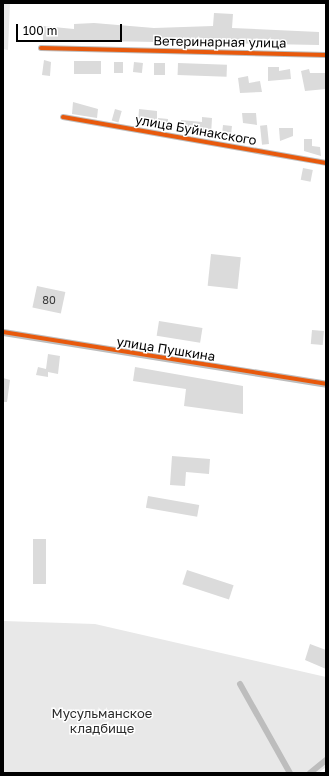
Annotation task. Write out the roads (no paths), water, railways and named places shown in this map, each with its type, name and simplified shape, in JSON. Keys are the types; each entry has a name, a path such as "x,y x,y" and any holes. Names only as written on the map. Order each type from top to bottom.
{"street":[{"name":"Ветеринарная улица","path":"42,48 326,55"},
{"name":"улица Буйнакского","path":"63,117 326,163"},
{"name":"улица Пушкина","path":"3,332 326,384"},
{"path":"240,684 290,773"},
{"path":"310,773 326,760"}],"park label":[{"name":"Мусульманское кладбище","path":"102,722"}]}
